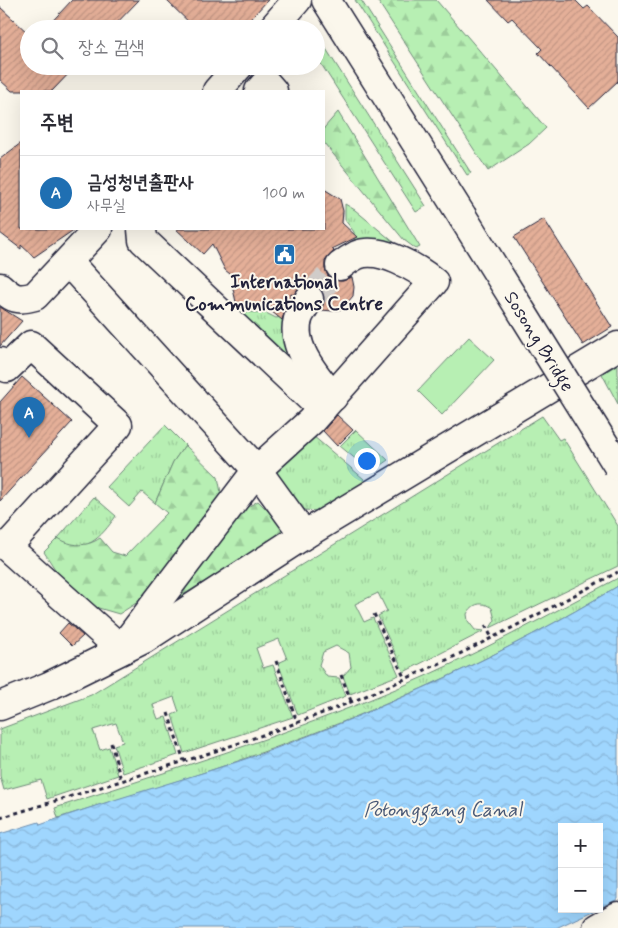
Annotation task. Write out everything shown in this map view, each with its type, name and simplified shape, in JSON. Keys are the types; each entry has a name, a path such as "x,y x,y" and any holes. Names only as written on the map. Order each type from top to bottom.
{"street":[{"path":"280,20 297,0"},
{"name":"Sosong Bridge","path":"326,0 618,466"},
{"path":"218,90 231,75"},
{"path":"259,90 266,83 273,90"},
{"path":"0,287 10,296 22,300 36,296 69,263 97,230"},
{"path":"142,230 143,240 328,402"},
{"path":"122,649 257,470 328,402 434,282 418,269 394,258 358,254 340,266"},
{"path":"69,263 257,470 304,535"},
{"path":"309,299 299,318 297,334 303,357 328,402"},
{"path":"0,362 7,368 31,345 118,426 4,550 122,649"},
{"path":"0,706 49,686 144,639 304,535 618,346"},
{"path":"597,928 618,916"}],"path":[{"path":"0,818 184,761 297,722 351,701 405,679 492,638 618,572"},
{"path":"374,614 405,679"},
{"path":"485,625 492,638"},
{"path":"276,661 297,722"},
{"path":"341,675 351,701"},
{"path":"168,713 184,761"},
{"path":"111,743 122,780"}],"green space":[{"path":"355,0 361,0 471,173 467,175"},
{"path":"377,0 436,0 546,128 529,144 488,171"},
{"path":"325,47 426,206 416,212 325,70"},
{"path":"338,112 420,247 416,249 404,240 325,144 325,127"},
{"path":"345,204 396,244 354,242 354,232 345,220"},
{"path":"238,307 248,312 266,313 276,318 286,316 293,364 229,315"},
{"path":"469,337 494,360 442,415 418,391"},
{"path":"618,364 618,404 602,374"},
{"path":"542,416 559,440 563,438 618,526 618,566 490,628 495,620 492,608 485,604 475,605 467,614 468,621 475,630 484,631 404,672 378,616 387,611 378,593 355,604 364,622 373,618 399,675 350,694 343,676 351,667 349,653 336,646 323,652 319,665 327,677 339,678 346,696 298,715 278,663 287,659 279,639 256,648 263,668 273,665 293,717 184,753 172,715 179,712 174,697 153,705 158,719 166,717 178,755 123,773 114,745 123,742 116,723 93,730 100,750 109,747 118,775 47,799 41,780 4,790 0,776 0,729 91,695"},
{"path":"165,425 185,445 173,462 155,503 142,492 129,507 107,487"},
{"path":"356,430 388,460 371,472 340,446"},
{"path":"313,436 364,479 364,485 318,511 305,510 274,481 273,474"},
{"path":"185,445 218,477 222,498 141,600 119,614 95,607 60,577 44,552 58,538 79,545 90,543 100,538 112,552 125,556 167,513 155,503 173,462"},
{"path":"94,497 116,516 104,531 92,542 84,545 76,546 58,538"},
{"path":"258,501 282,525 284,532 167,605 166,601 246,508"},
{"path":"618,578 618,586 576,611 489,657 400,698 309,735 238,761 58,818 55,808 319,720 405,685 486,647"}],"water":[{"name":"Potonggang Canal","path":"618,586 618,899 603,906 603,823 558,823 558,913 588,913 556,928 0,928 0,834 39,822 40,825 263,753 309,736 445,678 576,611"}],"building":[{"path":"72,0 139,0 120,20 53,20"},
{"path":"166,0 268,0 249,20 187,20"},
{"path":"488,0 575,0 584,9 588,6 618,37 618,81 589,108 538,53 542,49 512,18 508,21"},
{"path":"0,7 20,26 20,75 67,75 53,90 12,91 0,80"},
{"path":"20,144 20,230 74,230 34,257 21,245 21,249 0,233 0,159"},
{"name":"International Communications Centre","path":"325,190 340,199 343,211 342,223 357,237 332,249 334,251 325,261 325,269 328,276 334,280 343,281 352,277 353,296 342,309 333,311 321,310 325,299 322,291 317,285 309,283 301,286 293,295 291,294 282,320 266,307 256,310 236,302 233,289 235,278 225,270 212,244 203,254 177,230 325,230"},
{"path":"544,219 612,327 583,345 514,237"},
{"path":"0,307 22,321 0,346"},
{"path":"22,377 72,422 0,501 0,402"},
{"path":"337,415 353,430 337,446 323,431"},
{"path":"68,623 83,636 72,646 59,633"}],"tunnel":[{"path":"309,299 340,266"}],"place":[{"name":"International Communications Centre","path":"284,255"},
{"name":"금성청년출판사","path":"29,438"}]}
